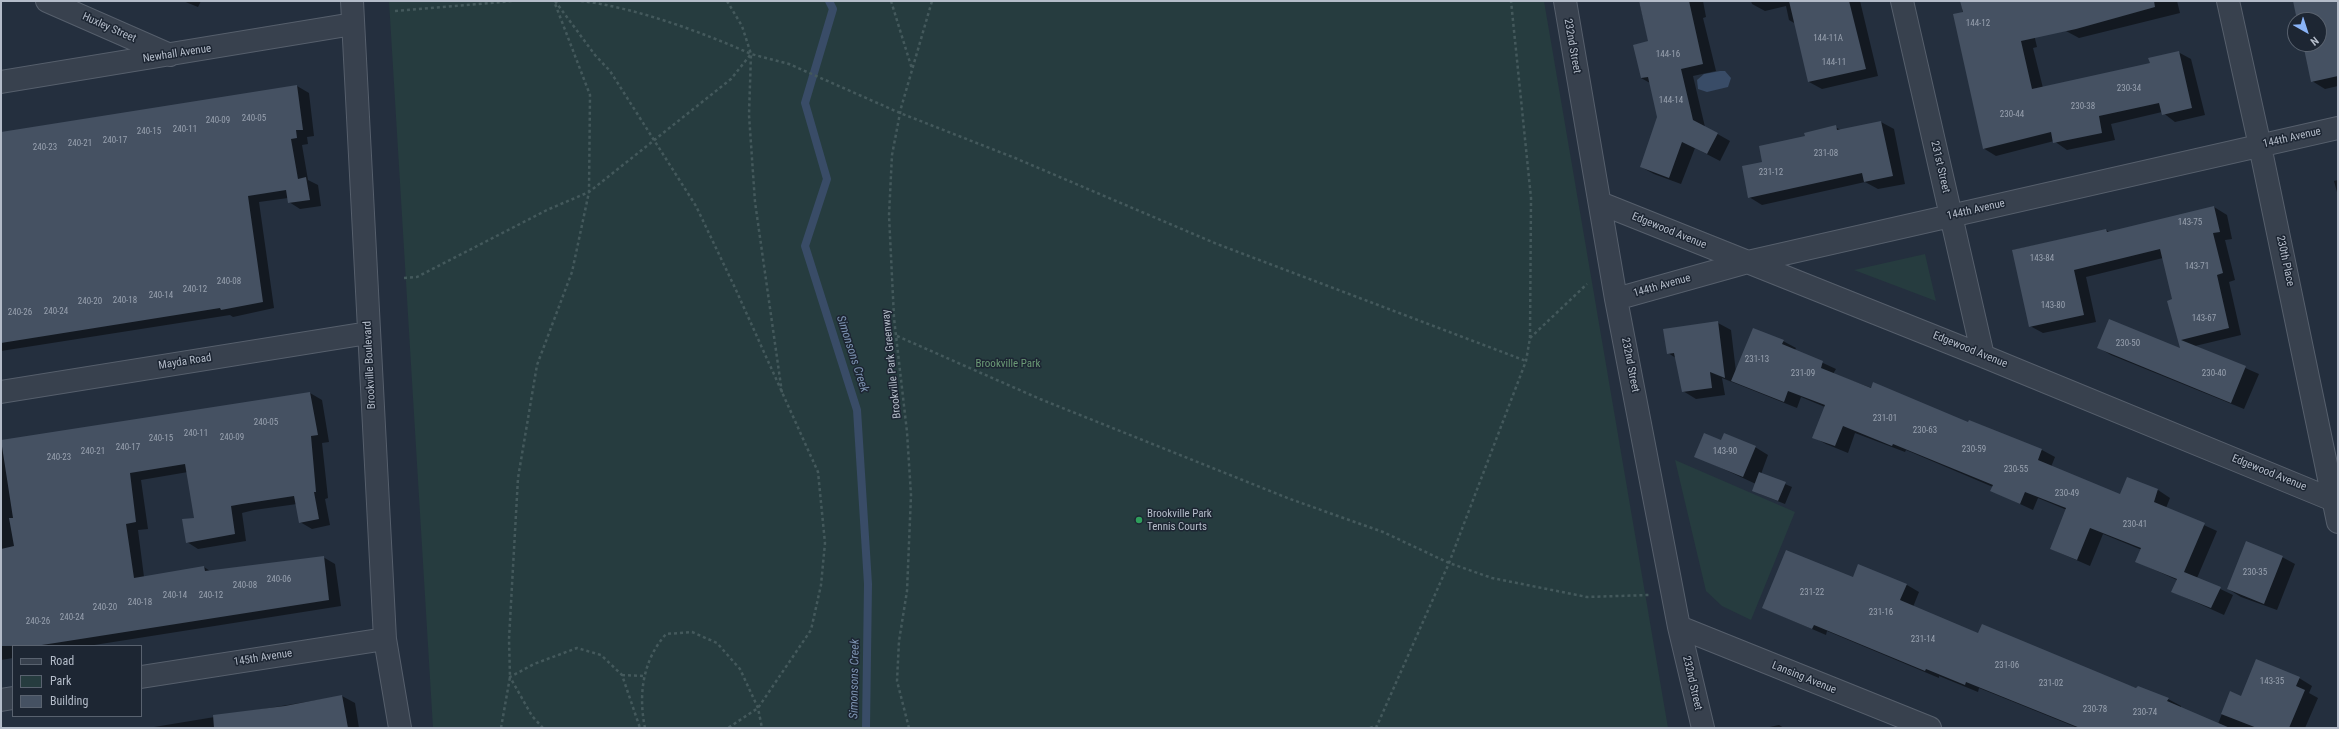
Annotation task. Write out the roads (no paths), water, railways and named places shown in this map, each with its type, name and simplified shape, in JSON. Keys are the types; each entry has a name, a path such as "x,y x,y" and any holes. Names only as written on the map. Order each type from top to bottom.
{"street":[{"name":"Huxley Street","path":"47,1 170,55"},
{"name":"Brookville Boulevard","path":"352,1 385,639 400,728"},
{"name":"232nd Street","path":"1565,1 1616,299 1679,627 1703,728"},
{"name":"231st Street","path":"1902,1 1983,356"},
{"name":"230th Place","path":"2228,1 2336,501 2338,522"},
{"name":"Newhall Avenue","path":"1,82 353,24"},
{"name":"144th Avenue","path":"1616,299 1748,262 2338,128"},
{"name":"Edgewood Avenue","path":"1600,203 1983,356 2336,501"},
{"name":"Mayda Road","path":"1,392 368,333"},
{"name":"Lansing Avenue","path":"1679,627 1930,728"},
{"name":"145th Avenue","path":"142,677 385,639"},
{"path":"1,700 12,698"}],"water":[{"path":"1725,71 1731,78 1728,87 1707,92 1698,89 1697,80 1704,74"}],"waterway":[{"name":"Simonsons Creek","path":"829,1 833,9 805,103 827,179 805,246 857,410 868,584 866,728"}],"place":[{"name":"Brookville Park Tennis Courts","path":"1139,520"}],"park label":[{"name":"Brookville Park","path":"1008,364"}]}
